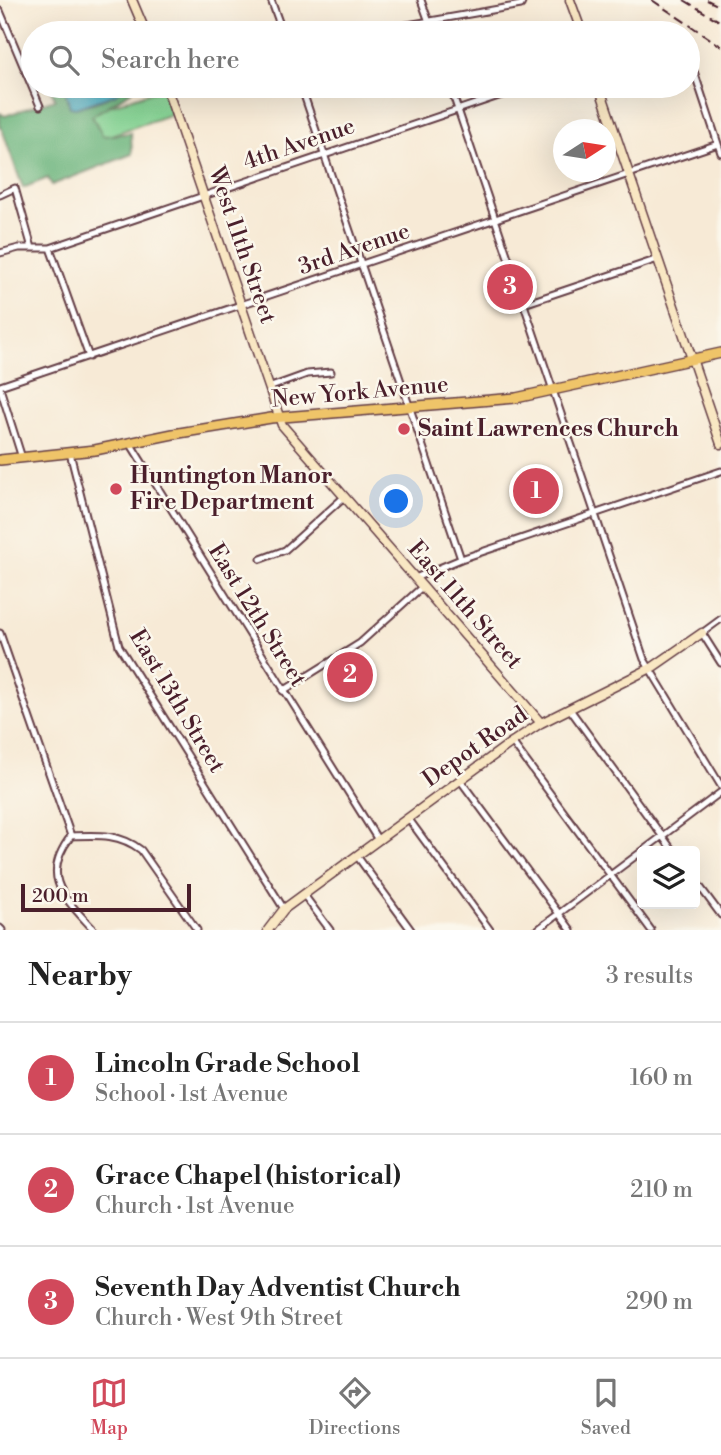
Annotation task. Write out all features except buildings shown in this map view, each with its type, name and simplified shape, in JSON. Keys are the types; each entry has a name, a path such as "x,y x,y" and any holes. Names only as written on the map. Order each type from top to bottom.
{"main road":[{"name":"New York Avenue","path":"0,460 70,453 280,417 516,398 721,353"}],"street":[{"path":"132,0 141,21"},
{"path":"271,0 279,21"},
{"path":"421,0 429,21"},
{"path":"434,21 522,5 523,0"},
{"path":"570,0 578,21"},
{"path":"0,11 21,61"},
{"path":"700,89 721,153"},
{"path":"37,98 40,106"},
{"name":"West 11th Street","path":"170,98 280,417"},
{"path":"305,98 461,559"},
{"path":"454,98 649,669 721,786"},
{"name":"4th Avenue","path":"0,253 12,248 50,248 493,98"},
{"path":"603,98 721,444"},
{"name":"3rd Avenue","path":"0,387 718,144"},
{"path":"0,195 15,188 33,248"},
{"path":"50,248 89,356"},
{"path":"524,304 658,259"},
{"path":"271,387 307,374 331,372"},
{"path":"0,387 22,458"},
{"name":"East 11th Street","path":"280,417 285,429 541,723"},
{"name":"East 12th Street","path":"130,443 378,840"},
{"name":"East 13th Street","path":"70,453 119,646 284,909"},
{"path":"415,578 461,559 721,471"},
{"path":"261,559 285,550 344,498"},
{"path":"283,691 360,643 423,586"},
{"name":"Depot Road","path":"268,930 284,909 512,742 569,708 649,669 721,619"},
{"path":"702,633 721,663"},
{"path":"0,634 71,836"},
{"path":"569,708 669,846"},
{"path":"512,742 651,930"},
{"path":"460,779 571,930"},
{"path":"537,930 721,792"},
{"path":"408,818 491,930"},
{"path":"71,836 108,835 130,842 141,850 197,930"},
{"path":"71,836 58,854 55,866 57,882 94,930"},
{"path":"357,856 411,930"},
{"path":"700,887 721,915"},
{"path":"304,895 330,930"}],"green space":[{"path":"67,98 70,107 107,98 121,98 92,116 103,136 131,133 132,154 52,185 48,178 23,188 0,124 0,113 5,116 55,99"},
{"path":"133,98 166,98 172,114 97,140 88,113"}],"water":[{"path":"67,98 105,98 76,108 70,107"}],"railway":[{"path":"652,0 684,21"},
{"path":"684,0 721,22"},
{"path":"707,0 721,7"},
{"path":"700,32 721,46"}],"place":[{"name":"Seventh Day Adventist Church","path":"510,287"},
{"name":"Saint Lawrences Church","path":"404,429"},
{"name":"Huntington Manor Fire Department","path":"116,489"},
{"name":"Lincoln Grade School","path":"536,491"},
{"name":"Grace Chapel (historical)","path":"350,675"}]}
